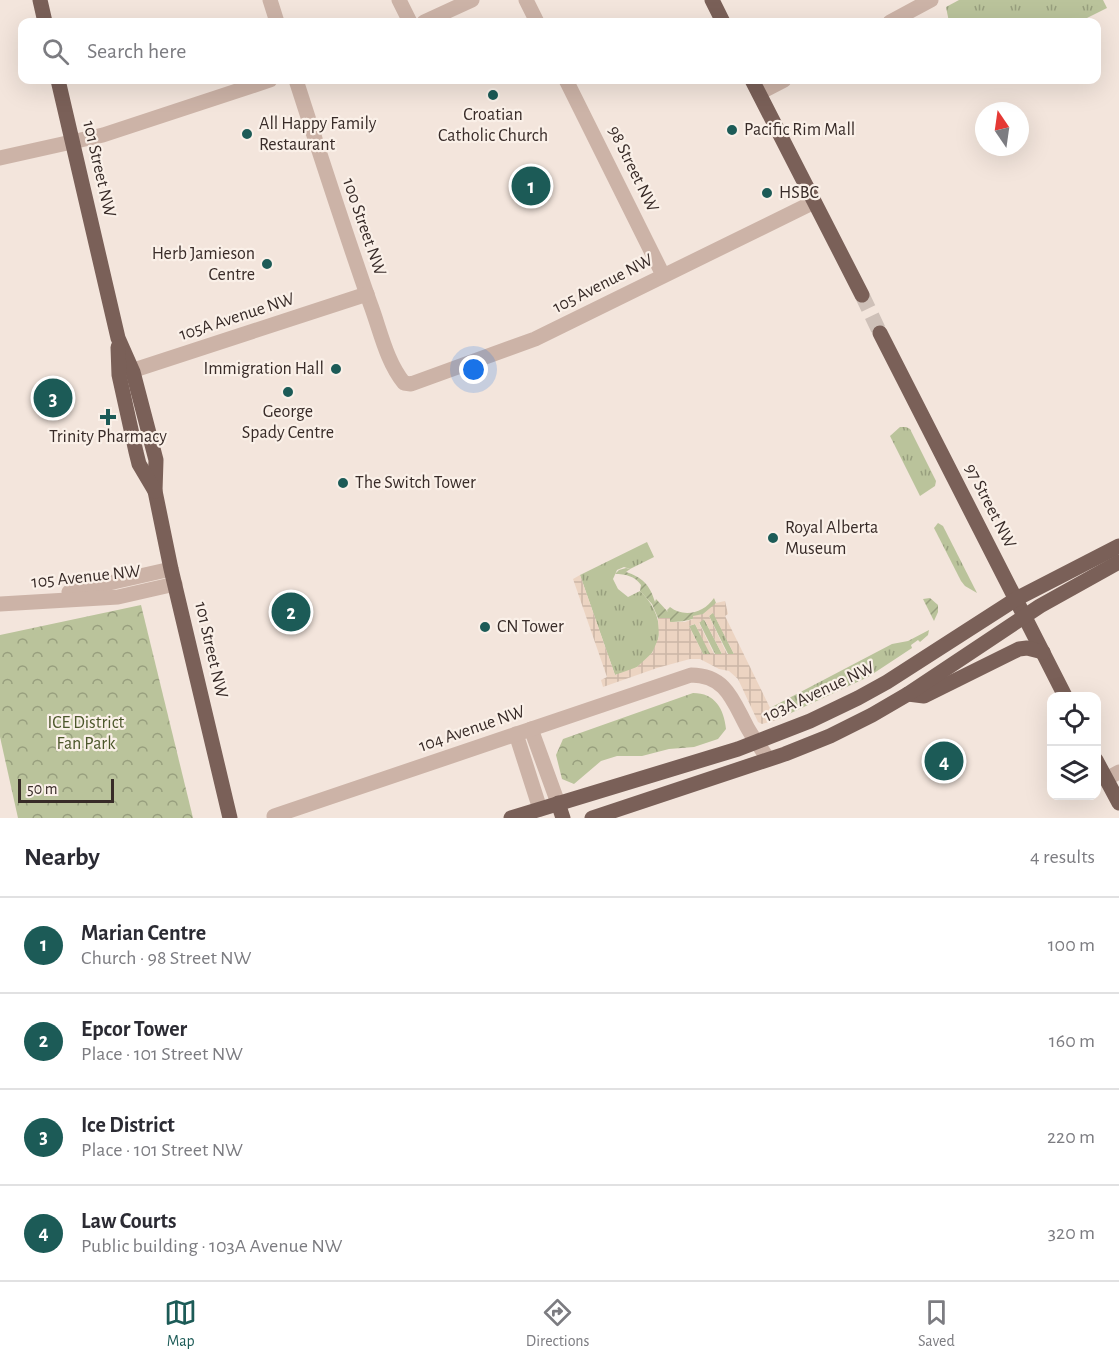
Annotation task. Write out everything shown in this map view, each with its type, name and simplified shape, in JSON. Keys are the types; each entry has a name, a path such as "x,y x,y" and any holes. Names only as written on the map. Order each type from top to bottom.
{"main road":[{"path":"40,0 44,18"},
{"path":"712,0 721,18"},
{"name":"101 Street NW","path":"59,84 126,373 139,464 155,491 230,818"},
{"path":"755,86 862,295"},
{"name":"97 Street NW","path":"880,333 1063,692"},
{"name":"103A Avenue NW","path":"511,818 560,811 810,722 858,698 1016,599 1119,546"},
{"path":"592,818 830,736 908,694 1025,616 1119,562"},
{"path":"908,694 924,696 1019,650 1027,648 1043,652"},
{"path":"1101,764 1113,775 1119,804"}],"street":[{"path":"270,0 276,18"},
{"path":"399,0 408,18"},
{"path":"433,18 472,0"},
{"path":"526,0 535,18"},
{"path":"897,18 931,0"},
{"path":"0,158 72,142 158,118 258,84"},
{"name":"100 Street NW","path":"297,84 367,294 394,369 404,383"},
{"name":"98 Street NW","path":"568,84 663,275"},
{"name":"105 Avenue NW","path":"404,383 411,384 535,339 814,202"},
{"name":"105A Avenue NW","path":"126,373 367,294"},
{"name":"105 Avenue NW","path":"0,603 173,577"},
{"name":"104 Avenue NW","path":"274,816 683,676 705,676 721,685 735,703 757,742"},
{"path":"531,729 560,811"},
{"path":"516,735 542,813"},
{"path":"757,742 768,759"}],"green space":[{"path":"959,0 1103,0 1107,8 1087,18 948,18 946,7"},
{"path":"900,427 910,429 936,481 935,486 920,496 890,436"},
{"path":"938,523 943,526 977,593 961,581 934,528"},
{"path":"647,542 654,557 630,569 624,567 617,570 613,579 618,589 628,597 640,591 648,600 658,620 658,640 647,659 635,668 615,675 580,575"},
{"path":"626,568 630,569 626,572 645,582 655,602 656,599 668,612 670,607 681,612 694,612 705,607 714,598 716,603 701,616 689,620 669,622 670,619 658,618 652,604 640,591 639,582 630,576 615,574"},
{"path":"930,598 938,605 934,621 923,599"},
{"name":"ICE District Fan Park","path":"141,605 193,818 18,818 0,737 0,635"},
{"path":"713,612 734,654 728,654 709,616"},
{"path":"704,619 722,654 715,654 699,622"},
{"path":"695,624 711,654 703,654 689,626"},
{"path":"929,630 928,635 920,642 918,640 911,645 912,648 868,677 776,720 770,708 892,644 908,641"},
{"path":"693,693 713,699 720,709 726,729 718,739 694,747 669,749 642,756 617,756 601,761 574,784 562,779 556,755 563,739"}],"shaded area":[{"path":"580,575 615,675 637,667 652,653 659,637 658,618 670,618 670,622 685,622 693,619 693,616 703,614 716,603 725,601 728,614 725,616 776,720 762,724 758,722 738,679 729,671 719,669 700,659 690,659 657,668 603,687 601,680 607,677 573,579","holes":["713,613 734,654 727,654 709,616","704,619 722,654 714,654 699,623","695,624 710,654 703,654 689,626"]}],"tunnel":[{"path":"862,295 880,333"}],"place":[{"name":"Croatian Catholic Church","path":"493,95"},
{"name":"Pacific Rim Mall","path":"732,130"},
{"name":"All Happy Family Restaurant","path":"247,134"},
{"name":"Marian Centre","path":"531,186"},
{"name":"HSBC","path":"767,193"},
{"name":"Herb Jamieson Centre","path":"267,264"},
{"name":"Immigration Hall","path":"336,369"},
{"name":"George Spady Centre","path":"288,392"},
{"name":"Ice District","path":"53,398"},
{"name":"Trinity Pharmacy","path":"108,417"},
{"name":"The Switch Tower","path":"343,483"},
{"name":"Royal Alberta Museum","path":"773,538"},
{"name":"Epcor Tower","path":"291,612"},
{"name":"CN Tower","path":"485,627"},
{"name":"Law Courts","path":"944,761"}]}
